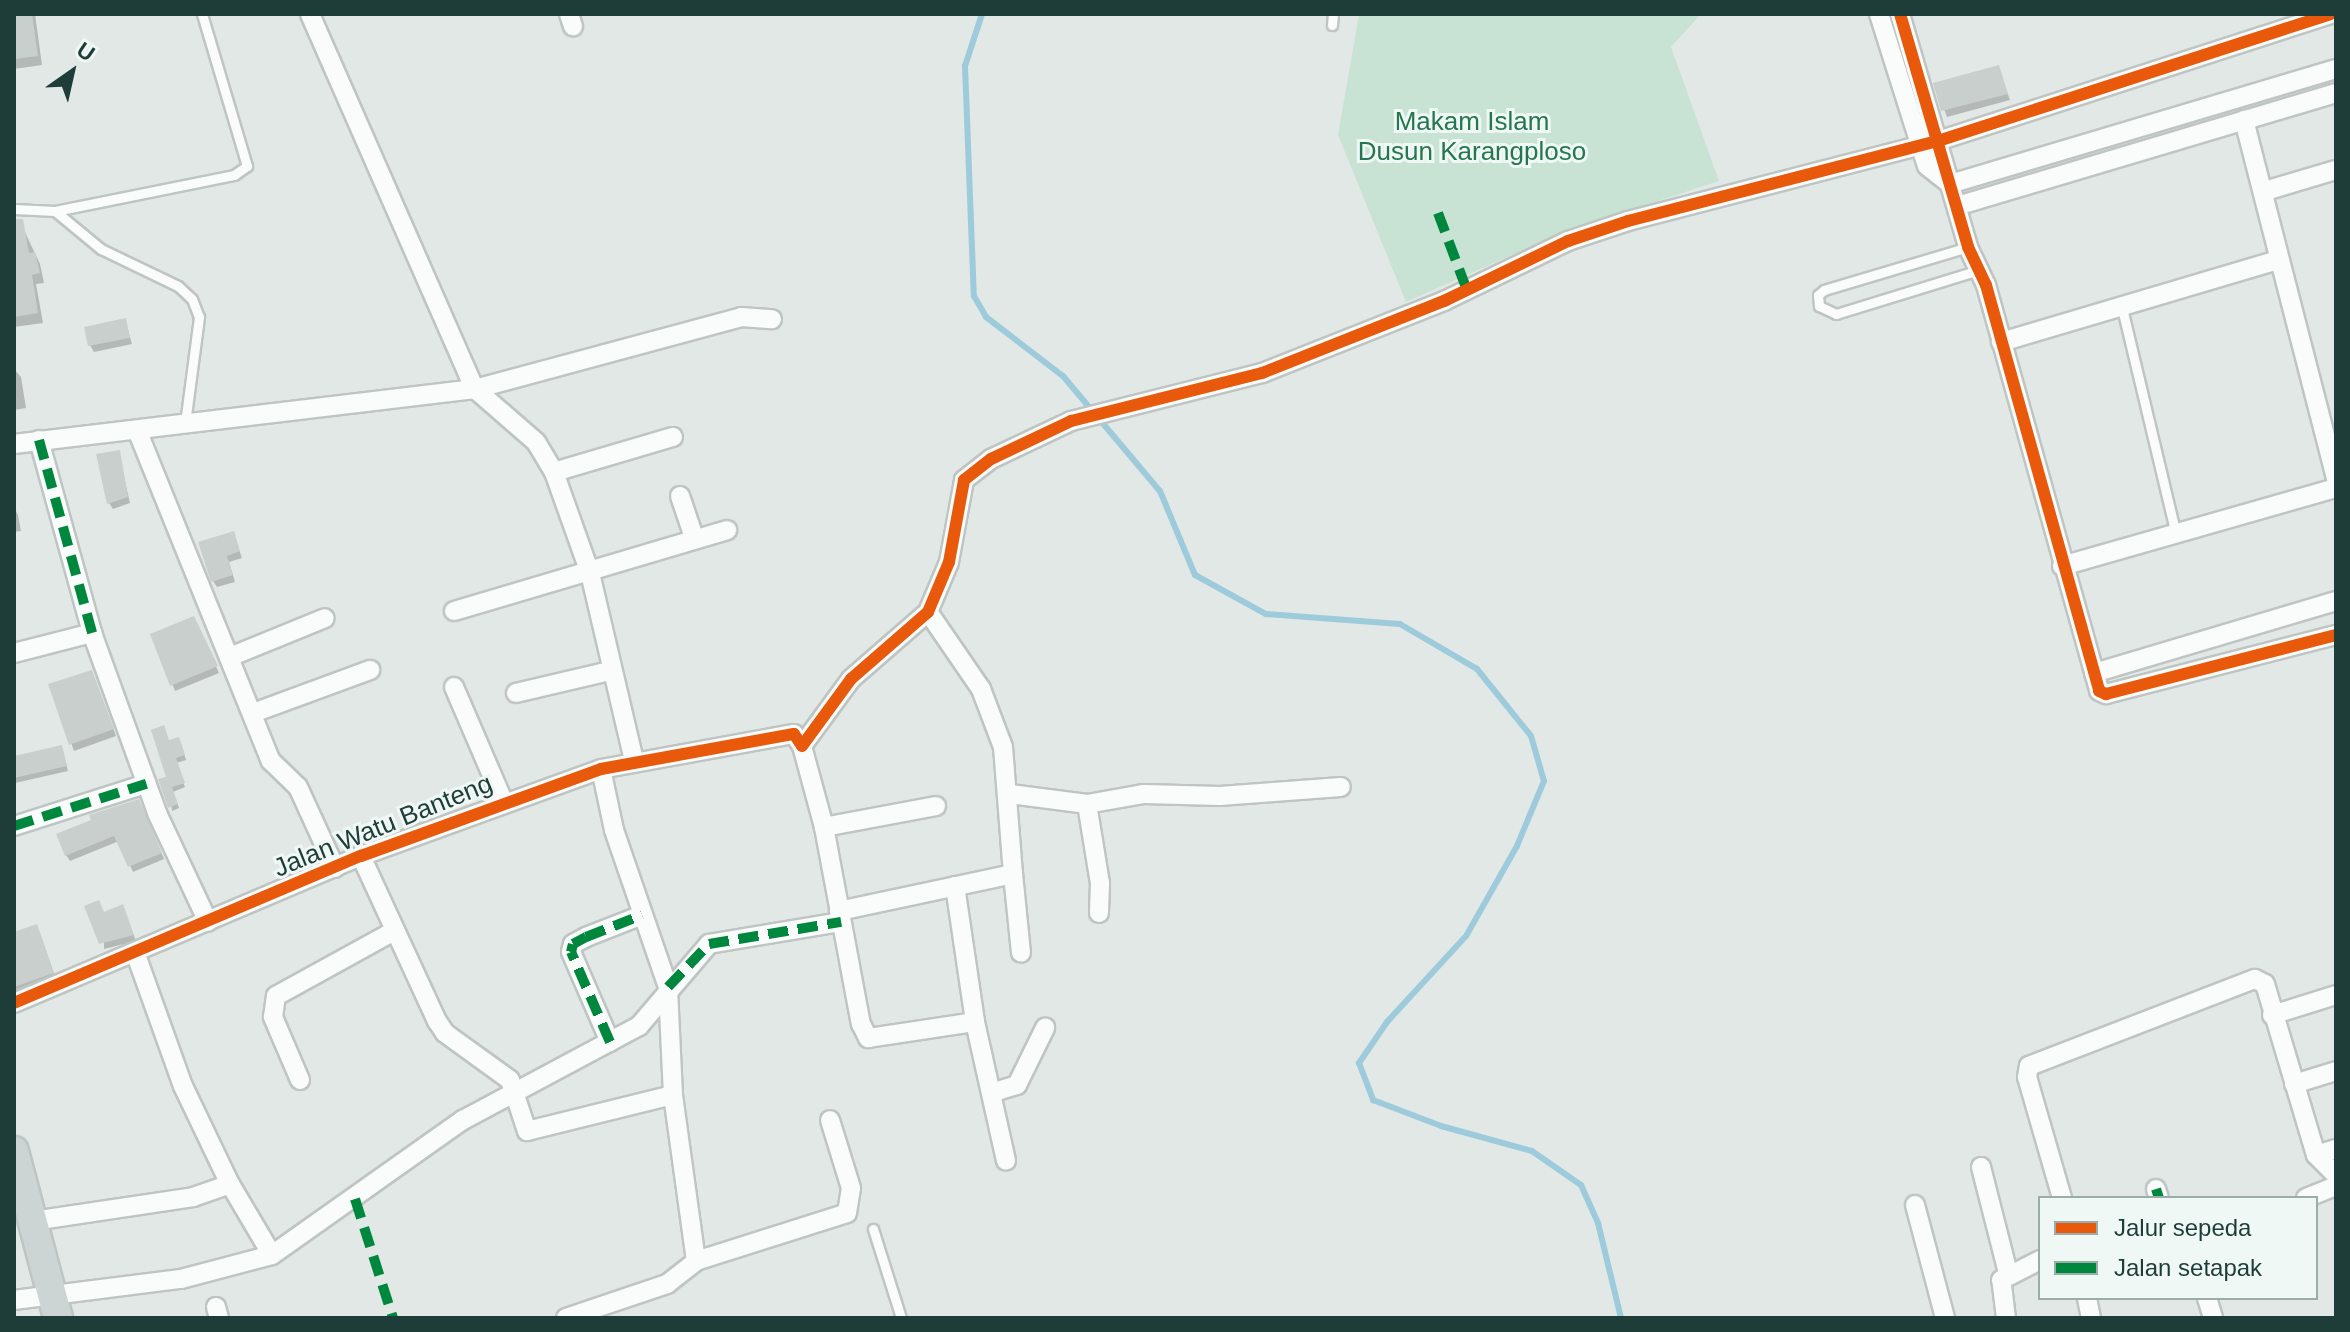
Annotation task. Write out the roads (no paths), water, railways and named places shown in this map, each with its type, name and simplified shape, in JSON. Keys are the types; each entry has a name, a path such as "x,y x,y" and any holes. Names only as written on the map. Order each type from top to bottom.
{"main road":[{"path":"15,1159 53,1299"}],"street":[{"path":"310,14 475,389 536,442 554,472 590,573 610,671 634,760"},
{"path":"1879,14 1927,166 1950,184"},
{"path":"1900,14 1941,140 1968,247 1976,271 1986,285 2099,691 2106,694 2336,635"},
{"path":"975,1022 868,1038 861,1024 824,827 793,739 851,679 928,612 949,562 964,480 991,459 1098,410 1262,373 1444,301 1568,241 1628,221 1941,140 2328,14"},
{"path":"1950,184 2336,69"},
{"path":"1957,206 2336,93"},
{"path":"2244,120 2265,191 2278,260 2336,478"},
{"path":"2265,191 2336,170"},
{"path":"2001,342 2278,260"},
{"path":"14,444 475,389 741,317 772,319"},
{"path":"137,430 232,656 271,761 298,787 335,868"},
{"path":"554,472 673,437"},
{"path":"39,440 92,633 146,784 208,922"},
{"path":"2062,566 2336,488"},
{"path":"680,496 695,540"},
{"path":"454,611 727,530"},
{"path":"2094,673 2336,601"},
{"path":"928,612 981,689 1003,747 1010,794 1013,874 1021,953"},
{"path":"232,656 325,618"},
{"path":"14,653 92,633"},
{"path":"253,713 370,670"},
{"path":"516,693 610,671"},
{"path":"454,687 503,801"},
{"name":"Jalan Watu Banteng","path":"14,1003 361,856 503,801 634,760 793,739"},
{"path":"601,769 642,915 666,981 673,1095 696,1261"},
{"path":"14,826 146,784"},
{"path":"1010,794 1087,804 1144,794 1220,796 1341,787"},
{"path":"1087,804 1100,883 1099,913"},
{"path":"824,827 936,806"},
{"path":"361,856 445,1033 513,1085 524,1123 535,1133 673,1095"},
{"path":"14,1300 53,1299 181,1279 268,1247 513,1085 607,1038 639,1026 666,981 709,944 1013,874"},
{"path":"955,886 975,1022 994,1092 1006,1161"},
{"path":"607,1038 575,966 573,944 642,915"},
{"path":"300,1080 273,1017 276,996 394,931"},
{"path":"135,952 183,1086 230,1184 268,1247"},
{"path":"2061,1196 2027,1077 2029,1066 2246,979 2265,984 2316,1155 2336,1175"},
{"path":"2272,1015 2336,995"},
{"path":"994,1092 1017,1085 1045,1028"},
{"path":"2294,1084 2336,1071"},
{"path":"566,1318 667,1284 696,1261 847,1213 851,1188 830,1120"},
{"path":"2316,1155 2336,1149"},
{"path":"1981,1167 2008,1273"},
{"path":"33,1221 193,1197 230,1184"},
{"path":"2311,1196 2336,1186"},
{"path":"1915,1205 1945,1318"},
{"path":"2006,1318 1999,1288 2008,1273 2038,1261"}],"lane":[{"path":"14,209 55,211 234,175 247,166 202,14"},
{"path":"55,211 101,249 178,286 192,299 199,317 185,424"},
{"path":"1968,247 1824,290 1818,295 1819,306 1836,314 1976,271"},
{"path":"2122,308 2176,534"},
{"path":"873,1229 901,1318"}],"waterway":[{"path":"982,14 965,66 974,296 986,317 1063,376 1160,491 1195,575 1266,614 1400,624 1477,669 1531,736 1544,781 1517,846 1466,936 1387,1022 1359,1063 1373,1100 1441,1126 1532,1151 1581,1185 1598,1223 1621,1318"}],"park label":[{"name":"Makam Islam Dusun Karangploso","path":"1472,137"}]}
